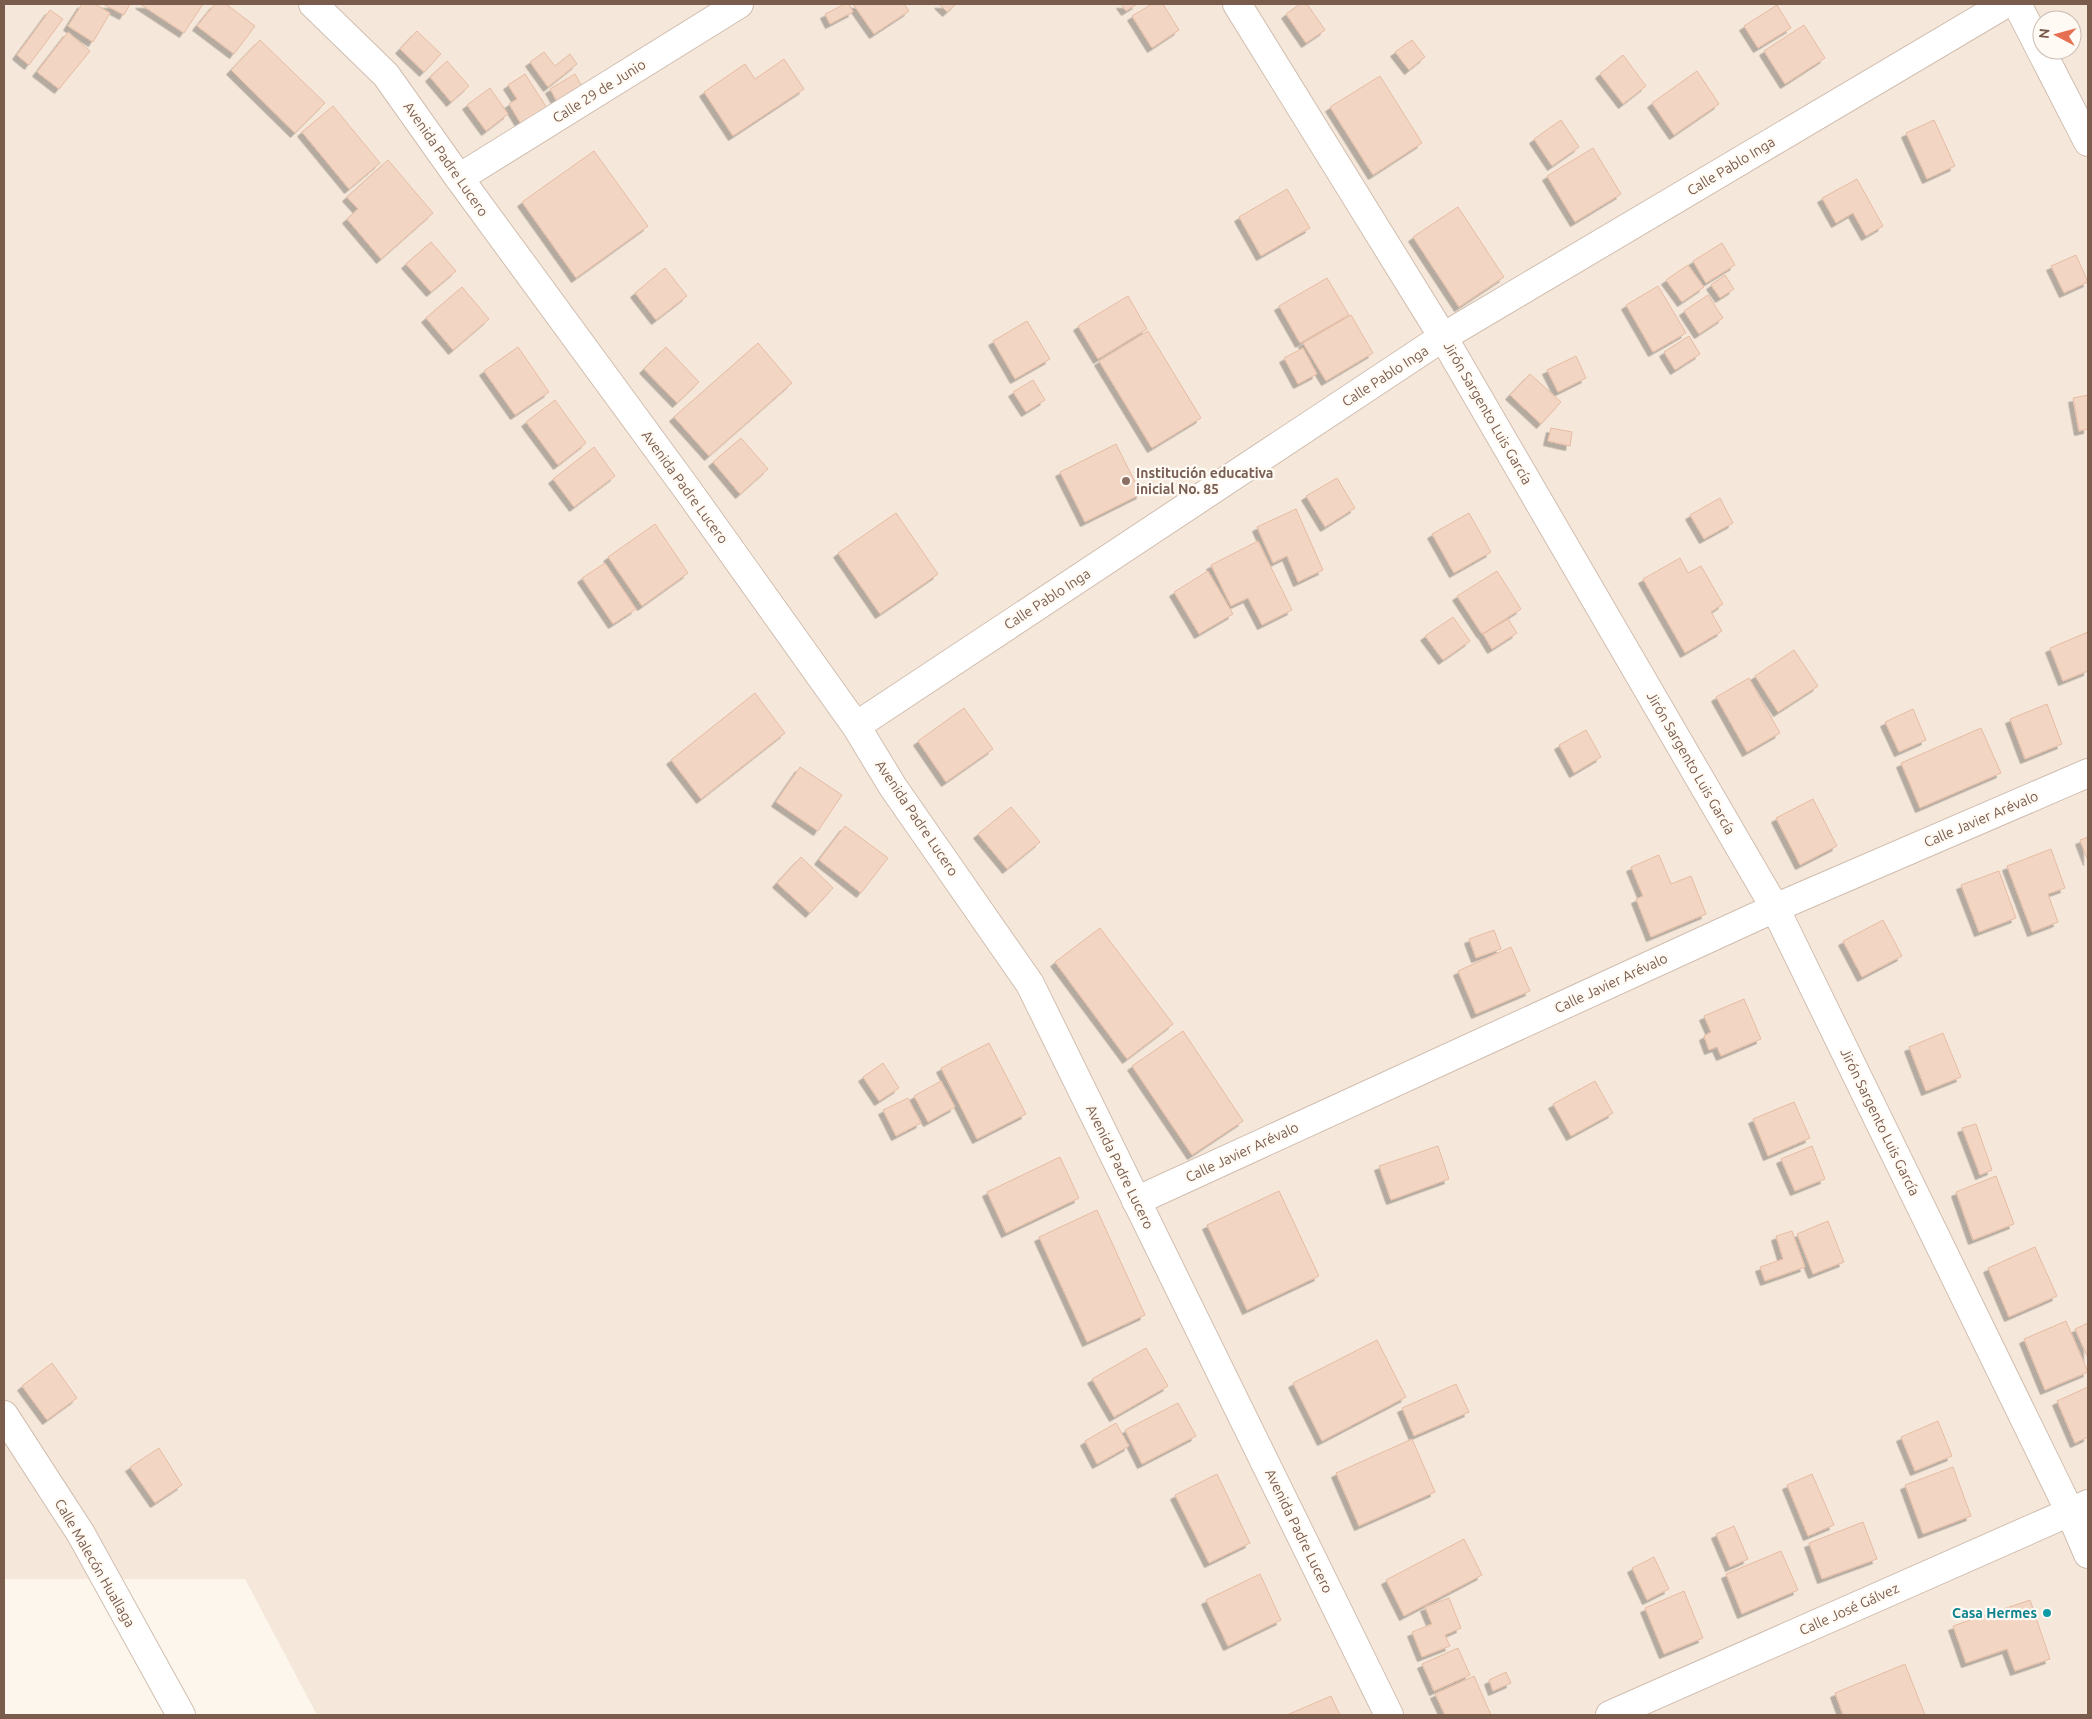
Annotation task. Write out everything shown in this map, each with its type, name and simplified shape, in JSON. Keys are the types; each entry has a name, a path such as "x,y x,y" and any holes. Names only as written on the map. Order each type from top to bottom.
{"street":[{"name":"Avenida Padre Lucero","path":"313,4 386,74 459,178 687,489 856,726 894,787 1030,984 1390,1715"},
{"name":"Calle 29 de Junio","path":"459,178 739,4"},
{"name":"Jirón Sargento Luis García","path":"1237,4 1443,337 1775,908 2079,1508 2088,1554"},
{"name":"Calle Pablo Inga","path":"856,726 1443,337 2005,4"},
{"path":"2017,4 2088,142"},
{"name":"Calle Javier Arévalo","path":"1136,1200 1775,908 2088,773"},
{"name":"Calle Malecón Huallaga","path":"4,1415 81,1534 181,1715"},
{"name":"Calle José Gálvez","path":"1610,1715 2079,1508"}],"shaded area":[{"path":"4,4 2088,4 2088,1715 317,1715 245,1579 4,1579"}],"building":[{"path":"82,4 95,4 110,13 93,42 68,26"},
{"path":"103,4 130,4 124,15"},
{"path":"140,4 203,4 184,33"},
{"path":"215,4 226,4 255,26 234,54 197,26"},
{"path":"845,4 849,4 853,12 830,24 825,14"},
{"path":"853,4 904,4 909,11 874,34"},
{"path":"939,4 956,4 947,12"},
{"path":"1121,4 1137,4 1126,11"},
{"path":"1152,4 1163,4 1179,30 1152,48 1132,16"},
{"path":"1300,4 1307,4 1325,30 1306,43 1286,14"},
{"path":"1777,5 1791,28 1758,48 1744,26"},
{"path":"50,10 63,19 29,65 17,55"},
{"path":"1804,25 1825,58 1785,84 1764,51"},
{"path":"417,31 441,54 424,72 400,49"},
{"path":"68,32 90,51 59,89 37,72"},
{"path":"260,40 325,103 295,133 231,70"},
{"path":"1412,40 1425,57 1409,70 1395,52"},
{"path":"544,52 555,66 570,54 577,64 548,87 530,62"},
{"path":"1623,55 1646,86 1623,104 1600,74"},
{"path":"784,59 804,89 733,136 704,92 745,64 755,79"},
{"path":"447,61 469,86 451,102 430,77"},
{"path":"1697,71 1719,104 1674,135 1652,103"},
{"path":"525,74 547,108 521,124 509,104 517,99 508,85"},
{"path":"575,74 584,90 559,105 550,89"},
{"path":"1380,76 1422,143 1373,175 1330,107"},
{"path":"490,88 508,114 486,131 467,105"},
{"path":"333,106 380,163 349,189 302,132"},
{"path":"1561,120 1579,147 1552,166 1534,139"},
{"path":"1934,120 1955,166 1927,179 1906,133"},
{"path":"1593,148 1621,194 1575,222 1547,176"},
{"path":"594,151 648,226 576,278 522,202"},
{"path":"388,160 433,213 381,259 347,219 358,209 347,197"},
{"path":"1857,179 1883,226 1866,236 1853,213 1836,223 1822,198"},
{"path":"1287,189 1310,228 1261,256 1239,217"},
{"path":"1458,207 1504,277 1459,307 1413,237"},
{"path":"431,242 456,271 431,292 406,264"},
{"path":"1722,243 1735,265 1706,283 1693,261"},
{"path":"2076,255 2088,282 2064,293 2051,266"},
{"path":"1688,265 1704,287 1682,302 1666,280"},
{"path":"665,268 687,296 656,320 635,293"},
{"path":"1725,275 1734,289 1720,298 1711,285"},
{"path":"1327,278 1349,315 1300,343 1279,306"},
{"path":"1658,286 1686,333 1653,352 1626,305"},
{"path":"462,287 489,319 453,350 426,318"},
{"path":"1708,295 1723,318 1699,334 1684,311"},
{"path":"1128,296 1147,329 1098,359 1078,326"},
{"path":"1351,315 1373,353 1326,381 1303,343"},
{"path":"1027,321 1050,359 1015,379 993,341"},
{"path":"1148,331 1201,418 1152,448 1099,361"},
{"path":"1689,336 1700,354 1675,370 1664,352"},
{"path":"758,343 792,383 709,456 674,417"},
{"path":"518,347 549,392 515,415 484,371"},
{"path":"666,347 699,382 677,403 644,369"},
{"path":"1303,348 1317,374 1298,384 1284,358"},
{"path":"1576,356 1586,378 1558,392 1547,370"},
{"path":"1530,374 1561,402 1541,424 1510,395"},
{"path":"1033,380 1045,400 1026,412 1013,392"},
{"path":"2088,395 2088,429 2079,431 2073,398"},
{"path":"555,400 586,443 558,465 526,422"},
{"path":"1551,428 1572,432 1570,446 1548,441"},
{"path":"741,438 768,469 740,494 713,462"},
{"path":"1116,444 1141,494 1085,522 1060,472"},
{"path":"594,447 615,476 574,507 553,479"},
{"path":"1337,478 1355,508 1325,527 1306,496"},
{"path":"1720,498 1733,523 1704,539 1690,515"},
{"path":"1296,509 1323,570 1298,582 1287,556 1273,563 1257,527"},
{"path":"896,513 938,574 880,614 838,553"},
{"path":"1469,513 1491,552 1454,573 1432,534"},
{"path":"655,524 688,573 642,606 608,557"},
{"path":"1258,541 1292,610 1262,625 1248,598 1231,606 1211,565"},
{"path":"1680,558 1688,573 1701,566 1723,604 1711,612 1722,631 1685,653 1643,579"},
{"path":"605,563 636,609 613,624 582,578"},
{"path":"1208,571 1233,614 1199,634 1174,592"},
{"path":"1497,571 1521,609 1482,634 1457,596"},
{"path":"1453,617 1470,641 1443,660 1425,636"},
{"path":"1508,619 1517,633 1492,649 1483,634"},
{"path":"2088,632 2088,671 2063,681 2050,648"},
{"path":"1794,650 1818,686 1778,712 1755,676"},
{"path":"1749,678 1780,733 1747,752 1716,697"},
{"path":"755,693 785,733 701,799 671,760"},
{"path":"2047,704 2062,744 2025,759 2010,719"},
{"path":"964,708 993,749 946,782 918,741"},
{"path":"1913,709 1926,740 1899,752 1885,722"},
{"path":"1981,728 2001,773 1920,808 1901,763"},
{"path":"1586,730 1601,757 1574,773 1559,745"},
{"path":"800,767 842,795 818,831 776,802"},
{"path":"1813,799 1837,846 1800,865 1776,818"},
{"path":"1011,807 1040,842 1007,869 978,834"},
{"path":"845,826 888,858 861,893 819,860"},
{"path":"2088,837 2088,861 2080,840"},
{"path":"2051,849 2065,888 2048,894 2058,922 2032,932 2007,866"},
{"path":"1659,855 1671,884 1691,876 1706,914 1651,937 1636,899 1643,896 1631,867"},
{"path":"801,857 833,888 810,913 777,883"},
{"path":"1999,871 2016,918 1979,932 1961,885"},
{"path":"1883,920 1902,956 1862,977 1843,941"},
{"path":"1100,928 1173,1024 1127,1059 1055,962"},
{"path":"1494,930 1501,949 1476,958 1469,939"},
{"path":"1511,947 1530,991 1476,1014 1458,971"},
{"path":"1744,999 1761,1039 1721,1056 1717,1047 1709,1050 1704,1036 1711,1032 1704,1016"},
{"path":"1183,1031 1243,1121 1192,1155 1132,1066"},
{"path":"1943,1033 1961,1077 1926,1091 1909,1047"},
{"path":"989,1043 1026,1114 977,1139 941,1068"},
{"path":"883,1063 899,1088 879,1101 863,1077"},
{"path":"941,1081 955,1107 928,1122 914,1096"},
{"path":"1595,1081 1613,1113 1571,1136 1553,1104"},
{"path":"908,1098 921,1123 896,1136 883,1110"},
{"path":"1794,1102 1810,1138 1768,1156 1753,1119"},
{"path":"1976,1124 1992,1170 1980,1175 1962,1128"},
{"path":"1438,1146 1449,1179 1391,1200 1379,1166"},
{"path":"1812,1146 1825,1179 1795,1191 1781,1159"},
{"path":"1060,1157 1079,1198 1006,1233 987,1192"},
{"path":"1996,1176 2014,1224 1973,1240 1956,1192"},
{"path":"1279,1191 1319,1276 1247,1310 1207,1225"},
{"path":"1097,1210 1145,1315 1087,1342 1039,1237"},
{"path":"1828,1221 1844,1262 1813,1274 1797,1234"},
{"path":"1792,1231 1805,1267 1765,1281 1760,1267 1783,1259 1776,1236"},
{"path":"2035,1247 2057,1296 2009,1317 1988,1268"},
{"path":"2066,1321 2088,1372 2045,1390 2024,1339"},
{"path":"2088,1323 2088,1358 2075,1329"},
{"path":"1377,1340 1406,1397 1322,1441 1293,1383"},
{"path":"1146,1348 1168,1386 1114,1417 1092,1379"},
{"path":"52,1363 77,1398 47,1420 22,1386"},
{"path":"1456,1384 1469,1412 1414,1436 1402,1408"},
{"path":"2088,1387 2088,1437 2075,1443 2057,1401"},
{"path":"1178,1403 1196,1436 1142,1464 1125,1430"},
{"path":"1938,1421 1952,1456 1915,1471 1901,1437"},
{"path":"1116,1423 1129,1446 1097,1464 1085,1441"},
{"path":"1412,1439 1435,1492 1359,1526 1336,1473"},
{"path":"159,1448 182,1485 155,1503 130,1467"},
{"path":"1953,1467 1971,1516 1923,1534 1905,1485"},
{"path":"1217,1474 1250,1543 1209,1563 1175,1495"},
{"path":"1812,1474 1834,1525 1808,1536 1787,1485"},
{"path":"1863,1522 1877,1559 1822,1579 1809,1543"},
{"path":"1734,1526 1748,1559 1730,1567 1716,1534"},
{"path":"1464,1539 1482,1575 1404,1616 1386,1580"},
{"path":"1781,1551 1798,1590 1742,1614 1726,1574"},
{"path":"1654,1557 1669,1589 1647,1600 1632,1568"},
{"path":"1260,1574 1281,1620 1228,1646 1206,1600"},
{"path":"1684,1591 1703,1638 1664,1654 1645,1608"},
{"path":"1449,1598 1461,1628 1445,1635 1450,1646 1422,1657 1412,1632 1432,1624 1425,1607"},
{"path":"2030,1600 2050,1659 2015,1671 2007,1649 1966,1663 1953,1626"},
{"path":"1458,1648 1470,1675 1434,1691 1422,1664"},
{"path":"1905,1664 1925,1715 1843,1715 1835,1693"},
{"path":"1506,1672 1511,1683 1493,1691 1489,1680"},
{"path":"1474,1676 1491,1715 1445,1715 1435,1694"},
{"path":"1331,1696 1340,1715 1287,1715"}],"place":[{"name":"Institución educativa inicial No. 85","path":"1126,481"},
{"name":"Casa Hermes","path":"2047,1613"}]}
